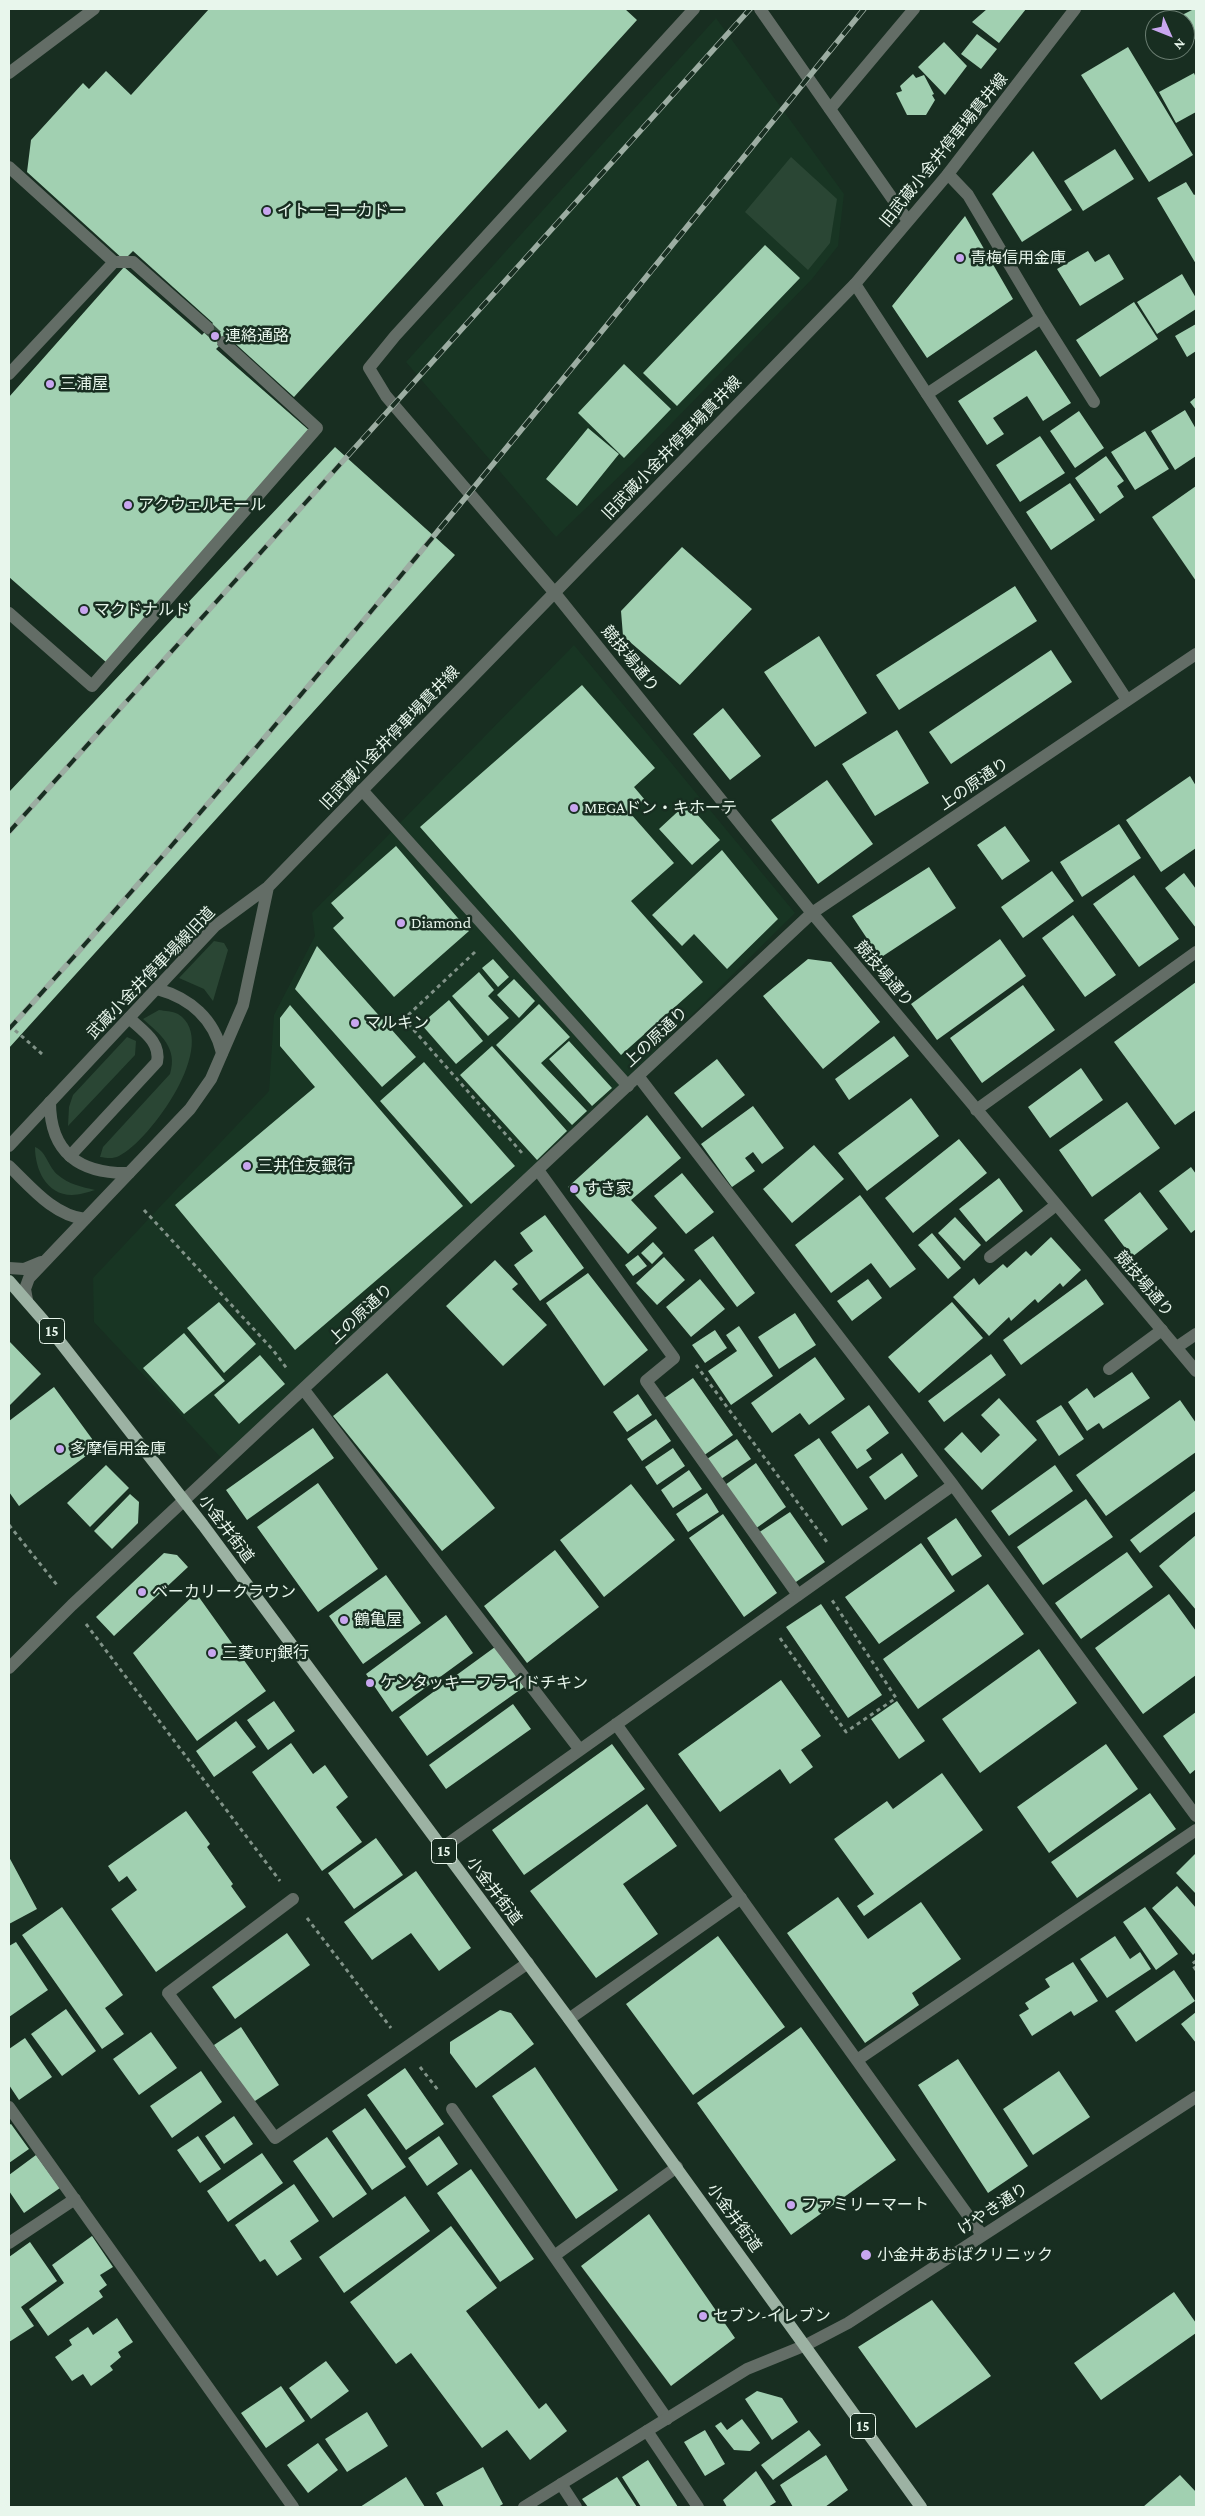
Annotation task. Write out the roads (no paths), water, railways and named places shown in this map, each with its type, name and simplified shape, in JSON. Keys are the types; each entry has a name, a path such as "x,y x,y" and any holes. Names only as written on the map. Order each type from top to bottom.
{"main road":[{"name":"小金井街道","path":"9,1281 27,1300 185,1501 569,2018 806,2344 921,2507"}],"street":[{"path":"9,73 94,9"},
{"name":"競技場通り","path":"694,9 395,336 369,368 386,396 554,592 812,913 1196,1371"},
{"path":"760,9 908,221"},
{"path":"830,109 914,9"},
{"name":"旧武蔵小金井停車場貫井線","path":"268,888 855,284 948,174 1075,9"},
{"path":"9,166 114,262 133,262 208,328"},
{"path":"948,174 968,195 1040,318 1094,402"},
{"path":"9,374 114,262"},
{"path":"855,284 1127,700"},
{"path":"927,394 1040,318"},
{"path":"9,613 92,686 317,428 223,342"},
{"name":"上の原通り","path":"9,1668 72,1605 812,913 1196,654"},
{"path":"362,790 628,1086"},
{"path":"27,1300 25,1290 29,1278 190,1109 211,1079 244,1004 258,945 268,888"},
{"name":"武蔵小金井停車場線旧道","path":"9,1146 215,926 268,888"},
{"path":"976,1110 1196,952"},
{"path":"157,989 174,993 204,1015 218,1038 222,1053"},
{"path":"70,1156 157,1062 159,1053 156,1044 129,1018"},
{"path":"638,1076 953,1485 1196,1816"},
{"path":"50,1102 54,1132 63,1149 70,1156 93,1170 110,1174 129,1173"},
{"path":"9,1166 53,1207 64,1214 85,1219"},
{"path":"538,1170 674,1358 646,1381 798,1595"},
{"path":"990,1257 1056,1204"},
{"path":"9,1268 24,1269 36,1266 51,1254"},
{"path":"1109,1369 1162,1330"},
{"path":"1177,1348 1196,1334"},
{"path":"304,1390 580,1750"},
{"path":"442,1848 953,1485"},
{"path":"616,1724 982,2236"},
{"path":"857,2060 1196,1830"},
{"path":"569,2018 741,1898"},
{"path":"293,1899 168,1993 275,2138 528,1964"},
{"name":"けやき通り","path":"524,2507 747,2369 806,2344 848,2323 1196,2097"},
{"path":"9,2107 293,2507"},
{"path":"452,2109 667,2419"},
{"path":"554,2256 677,2166"},
{"path":"9,2242 75,2199"},
{"path":"647,2431 698,2507"},
{"path":"562,2484 576,2507"}],"tunnel":[{"path":"208,328 223,342"}],"railway":[{"path":"9,832 750,9"},
{"path":"9,1029 120,905 337,652 549,396 864,9"}],"place":[{"name":"イトーヨーカドー","path":"267,211"},
{"name":"青梅信用金庫","path":"960,258"},
{"name":"連絡通路","path":"215,336"},
{"name":"三浦屋","path":"50,384"},
{"name":"アクウェルモール","path":"128,505"},
{"name":"マクドナルド","path":"84,610"},
{"name":"MEGAドン・キホーテ","path":"574,808"},
{"name":"Diamond","path":"401,923"},
{"name":"マルキン","path":"355,1023"},
{"name":"三井住友銀行","path":"247,1166"},
{"name":"すき家","path":"574,1189"},
{"name":"多摩信用金庫","path":"60,1449"},
{"name":"ベーカリークラウン","path":"142,1592"},
{"name":"鶴亀屋","path":"344,1620"},
{"name":"三菱UFJ銀行","path":"212,1653"},
{"name":"ケンタッキーフライドチキン","path":"370,1683"},
{"name":"ファミリーマート","path":"791,2205"},
{"name":"小金井あおばクリニック","path":"866,2255"},
{"name":"セブン-イレブン","path":"703,2316"}]}
